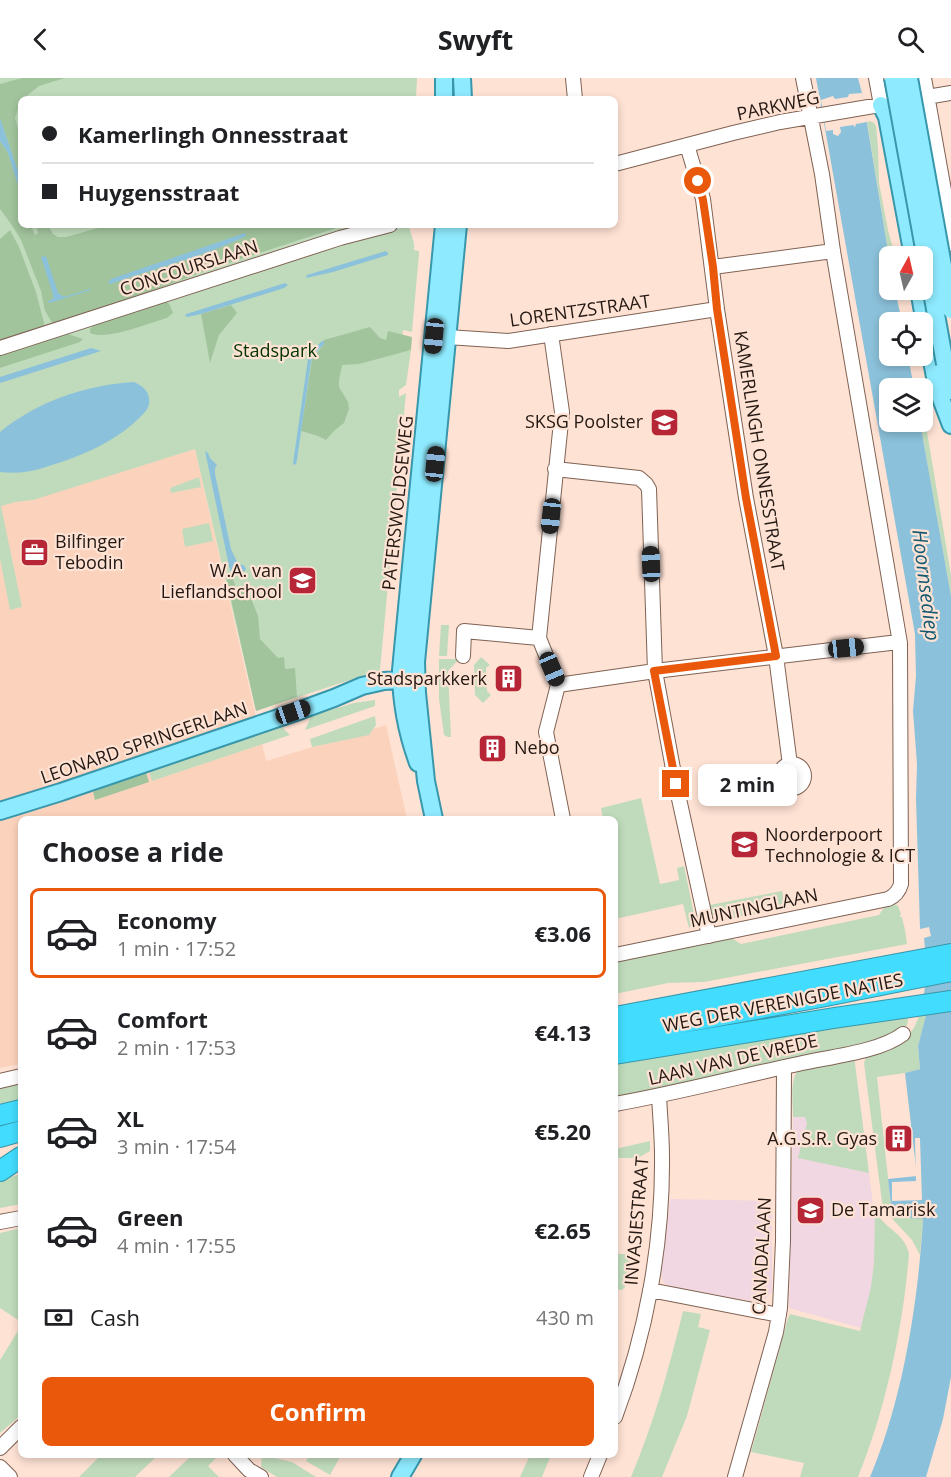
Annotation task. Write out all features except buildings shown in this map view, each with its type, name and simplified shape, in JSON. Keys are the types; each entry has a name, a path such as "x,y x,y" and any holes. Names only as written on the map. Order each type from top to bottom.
{"highway":[{"name":"WEG DER VERENIGDE NATIES","path":"618,1034 877,986 946,954"},
{"name":"WEG DER VERENIGDE NATIES","path":"618,1017 951,970"},
{"path":"897,978 951,983"},
{"path":"618,1054 951,1001"},
{"path":"0,1115 18,1111"},
{"path":"0,1137 18,1132"},
{"path":"0,1161 18,1157"},
{"path":"0,1171 18,1158"}],"main road":[{"path":"444,78 444,96"},
{"path":"462,78 463,96"},
{"path":"893,78 951,391"},
{"path":"909,78 951,310"},
{"path":"873,106 887,117 911,246"},
{"name":"PATERSWOLDSEWEG","path":"433,816 402,660 444,228"},
{"name":"PATERSWOLDSEWEG","path":"406,685 417,648 458,228"},
{"path":"921,300 937,388 951,425"},
{"name":"LEONARD SPRINGERLAAN","path":"0,811 334,698 362,686 384,681 406,685"},
{"path":"400,1477 411,1458"}],"street":[{"path":"573,78 575,96"},
{"path":"558,685 776,656 900,643 833,251 822,174 817,116 803,78"},
{"path":"873,106 876,78"},
{"path":"924,78 950,223 951,244"},
{"name":"PARKWEG","path":"618,163 762,127 951,93"},
{"name":"KAMERLINGH ONNESSTRAAT","path":"687,145 703,200 746,498 776,656 790,765"},
{"name":"CONCOURSLAAN","path":"0,348 328,242 379,228"},
{"path":"713,267 833,251"},
{"name":"LORENTZSTRAAT","path":"447,337 508,341 717,309"},
{"path":"550,334 562,412 539,638 558,685 546,732 563,816"},
{"path":"555,469 639,478 646,484 649,492 654,671 709,936"},
{"path":"462,656 464,631 539,638"},
{"name":"MUNTINGLAAN","path":"618,954 888,899 899,891 902,878 900,643"},
{"name":"LAAN VAN DE VREDE","path":"618,1103 884,1045 903,1034"},
{"name":"CANADALAAN","path":"735,1477 779,1315 783,1241 784,1068"},
{"path":"0,1080 18,1077"},
{"name":"INVASIESTRAAT","path":"618,1408 636,1356 656,1255 662,1157 659,1096"},
{"path":"0,1222 18,1219"},
{"path":"650,1290 779,1315"},
{"path":"0,1448 18,1430"},
{"path":"238,1458 249,1470 261,1477"},
{"path":"591,1477 599,1458"},
{"path":"0,1467 10,1477"}],"shaded area":[{"path":"195,449 266,761 386,725 406,816 18,816 18,1065 0,1068 0,506"},
{"path":"854,1056 873,1205 880,1219 885,1223 872,1331 789,1308 794,1077 796,1072"},
{"path":"670,1199 772,1201 772,1292 761,1303 669,1286 664,1283 661,1275"}],"green space":[{"name":"Stadspark","path":"0,78 417,78 416,96 18,96 18,228 410,228 414,250 419,251 419,254 412,332 403,330 402,352 411,350 406,385 399,390 399,397 406,393 380,670 256,711 195,449 33,500 1,506 22,607 10,610 0,559"},
{"path":"22,78 65,78 39,86 27,96 18,96 15,118 18,128 18,171 0,118 0,84"},
{"path":"870,121 876,126 879,183 892,246 887,246 867,122"},
{"path":"0,141 8,153 18,185 18,228 32,228 35,235 38,233 37,228 50,228 58,237 66,237 98,228 336,228 53,324 45,311 41,291 21,240 0,209"},
{"path":"10,230 36,292 45,327 0,341 0,239"},
{"path":"166,301 173,313 167,318 117,333 97,335 90,333 90,329 95,324"},
{"path":"231,305 237,313 219,335 210,363 201,314"},
{"path":"370,327 380,338 386,340 388,331 412,337 411,350 359,364 342,365 339,387 348,402 349,409 344,423 326,440 301,431 312,359 324,344 324,340"},
{"path":"65,333 83,339 80,342 0,368 0,354"},
{"path":"922,432 927,432 951,575 951,596"},
{"path":"199,477 201,487 171,493 170,488"},
{"path":"209,523 213,541 185,547 182,529"},
{"path":"232,575 237,592 249,593 258,616 260,639 278,658 284,657 285,669 295,668 297,697 256,711 226,577"},
{"path":"441,625 449,625 447,656 439,656"},
{"path":"481,657 490,665 486,668 487,691 491,695 483,703 475,695 474,665"},
{"path":"439,659 459,659 448,671 451,737 444,735 439,699"},
{"path":"375,700 375,706 305,730 311,716 354,703"},
{"path":"375,716 376,725 369,735 312,747 310,739"},
{"path":"281,726 290,735 152,781 149,771"},
{"path":"146,772 149,782 95,800 93,792"},
{"path":"641,798 660,884 679,880 677,868 684,866 695,919 689,928 683,904 618,918 618,816 602,816 601,808"},
{"path":"782,891 786,908 723,920 712,914 710,905"},
{"path":"895,904 898,906 907,944 704,982 668,983 618,993 618,962 622,961 621,958 730,937 741,944 879,915 885,906"},
{"path":"923,1002 926,1015 918,1046 920,1069 877,1077 891,1205 898,1217 923,1218 920,1255 912,1240 884,1210 864,1063 867,1054 898,1043 910,1033"},
{"path":"908,1016 905,1029 895,1037 618,1099 618,1061"},
{"path":"854,1056 869,1173 798,1158 807,1123 805,1117 793,1117 794,1078 800,1068"},
{"path":"18,1082 18,1102 0,1106 0,1086"},
{"path":"650,1141 650,1151 638,1158 618,1158 618,1148"},
{"path":"18,1175 18,1205 0,1208 0,1180"},
{"path":"875,1209 879,1217 901,1238 909,1254 898,1339 885,1396 858,1477 800,1477 804,1463 751,1452 788,1318 790,1314 860,1331 871,1287 874,1263"},
{"path":"18,1229 18,1320 0,1308 0,1233"},
{"path":"618,1254 626,1254 630,1258 625,1287 622,1290 618,1289"},
{"path":"683,1311 701,1314 698,1327 710,1330 687,1416 662,1477 631,1477 660,1395"},
{"path":"18,1331 18,1418 0,1433 0,1360"},
{"path":"98,1458 155,1458 135,1477 79,1477"},
{"path":"189,1458 216,1458 208,1466 219,1477 169,1477"},
{"path":"262,1458 275,1458 292,1462 316,1477 277,1477 261,1467"},
{"path":"308,1458 339,1458 330,1475 306,1461"},
{"path":"529,1458 550,1458 542,1477 520,1477"}],"water":[{"path":"816,78 858,78 862,93 887,246 879,246 879,300 897,300 900,312 879,312 879,366 910,366 912,378 879,378 879,432"},
{"path":"0,118 18,171 18,185 8,153 0,141"},
{"path":"245,233 246,236 196,256 110,284 108,282 111,279"},
{"path":"386,251 388,255 306,278 307,275"},
{"path":"46,256 58,293 64,297 91,290 49,303 48,301 53,299 53,294 41,257"},
{"path":"285,283 288,285 284,288 201,314 185,316 186,314"},
{"path":"322,341 324,344 314,354 311,362 297,460 294,465 308,359"},
{"path":"91,348 101,351 0,383 0,377"},
{"path":"134,382 142,386 147,393 149,405 141,416 116,436 82,454 41,469 17,473 0,472 0,432 15,421 63,396 98,387"},
{"name":"Hoornsediep","path":"879,432 922,432 951,596 951,1377 943,1419 926,1477 870,1477 892,1416 907,1350 913,1317 923,1219 898,1217 894,1214 888,1179 917,1176 905,1073 920,1069 918,1046 926,1015 923,1002 927,969 924,938 931,936 929,927 920,929 917,764 913,711 916,676 915,634"},
{"path":"205,451 217,465 215,474 231,549 238,564 246,568 245,571 232,575 229,566"}],"pier":[{"path":"862,93 867,122 856,124 855,127 853,125 840,127 841,132 838,136 833,134 833,130 826,131 821,100 833,96 835,99 848,97 849,94"},
{"path":"915,1138 920,1138 922,1200 892,1201 892,1182 916,1181"}],"place":[{"name":"SKSG Poolster","path":"664,422"},
{"name":"Bilfinger Tebodin","path":"34,552"},
{"name":"W.A. van Lieflandschool","path":"303,581"},
{"name":"Stadsparkkerk","path":"508,679"},
{"name":"Nebo","path":"493,748"},
{"name":"Noorderpoort Technologie & ICT","path":"744,845"},
{"name":"A.G.S.R. Gyas","path":"898,1139"},
{"name":"De Tamarisk","path":"810,1210"}],"route":[{"path":"676,784 654,671 776,656 746,498 703,200 698,181"}]}
